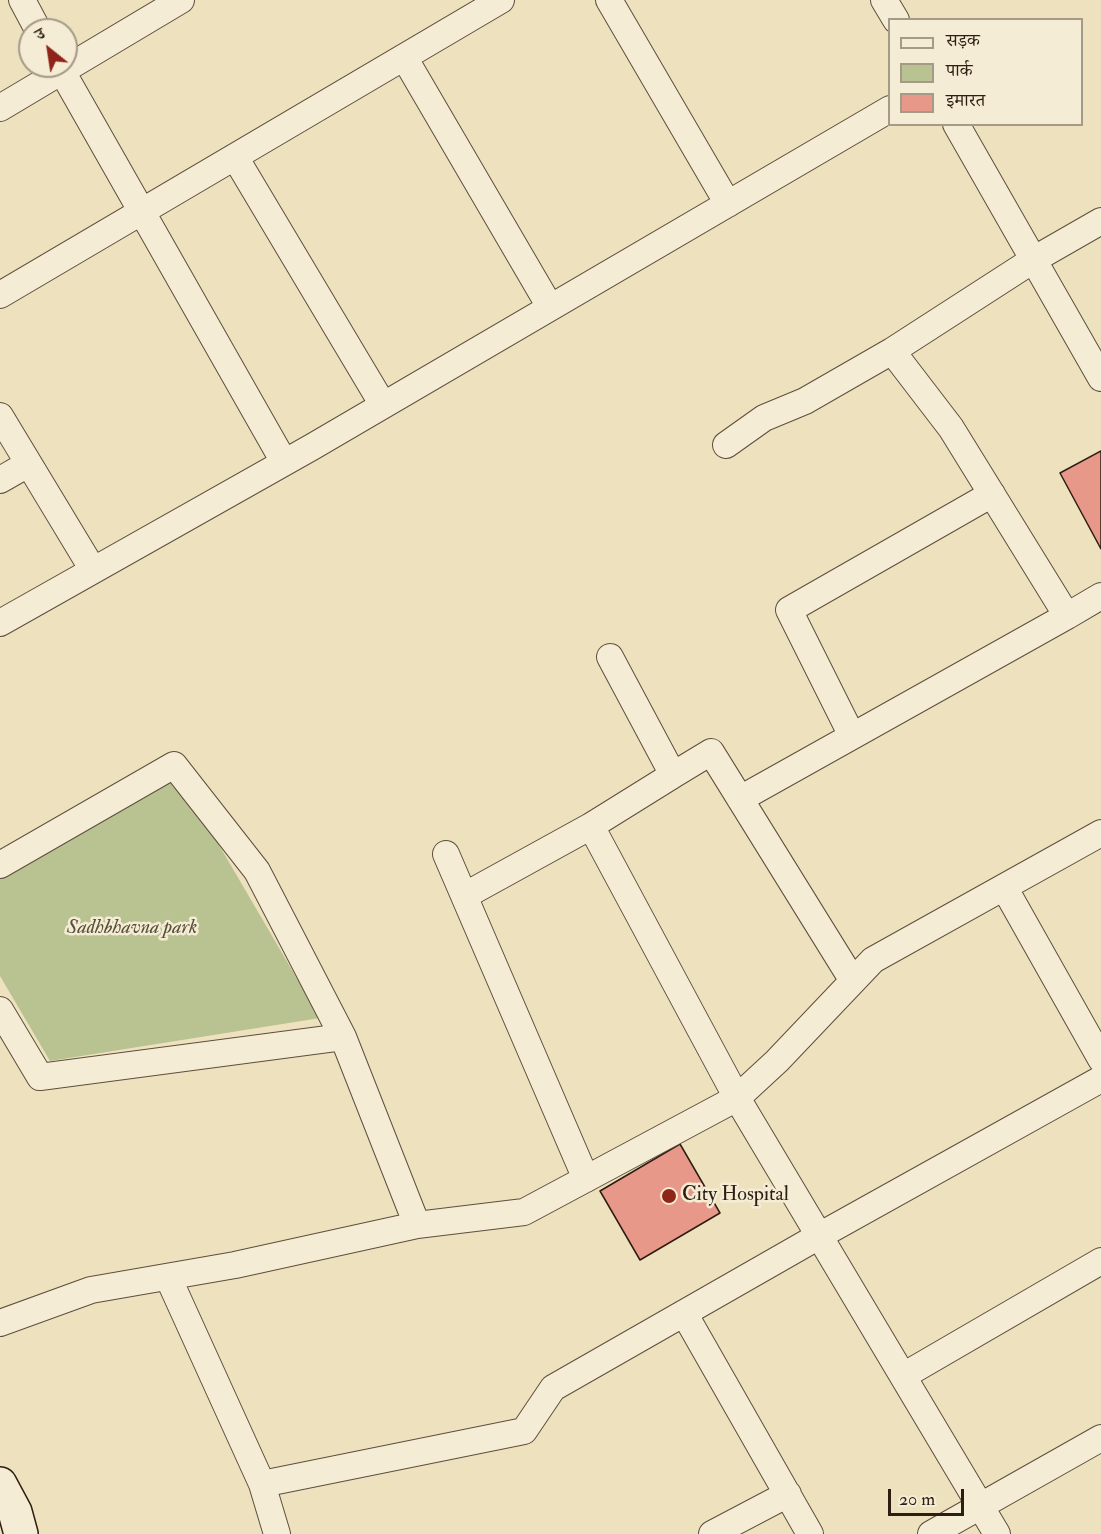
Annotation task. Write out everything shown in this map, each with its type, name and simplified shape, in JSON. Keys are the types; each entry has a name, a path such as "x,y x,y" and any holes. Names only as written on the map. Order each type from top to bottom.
{"street":[{"path":"22,0 32,18"},
{"path":"78,58 181,0"},
{"path":"0,295 501,0"},
{"path":"609,0 728,204"},
{"path":"404,57 550,307"},
{"path":"0,108 45,78"},
{"path":"66,78 284,462"},
{"path":"0,623 383,405 888,110"},
{"path":"957,126 1033,260 1097,362"},
{"path":"234,157 383,405"},
{"path":"726,445 764,418 805,401 892,351 1033,260 1101,221"},
{"path":"892,351 951,428 1067,616"},
{"path":"0,416 93,570"},
{"path":"0,480 28,464"},
{"path":"852,736 789,610 992,494"},
{"path":"740,799 1101,596"},
{"path":"610,657 673,775"},
{"path":"464,896 591,826 711,752 853,981"},
{"path":"0,865 174,765 257,871 344,1037 417,1225"},
{"path":"591,826 737,1098 997,1534"},
{"path":"0,1323 91,1290 235,1265 417,1225 524,1212 737,1098 777,1061 873,960 1101,833"},
{"path":"446,854 586,1179"},
{"path":"1005,887 1101,1059"},
{"path":"0,1010 40,1077 344,1037"},
{"path":"262,1484 524,1431 553,1388 1101,1079"},
{"path":"903,1376 1101,1262"},
{"path":"168,1276 262,1484 277,1534"},
{"path":"684,1313 810,1534"},
{"path":"931,1534 1101,1438"},
{"path":"0,1484 15,1512 21,1534"},
{"path":"712,1534 788,1494"}],"green space":[{"name":"Sadhbhavna park","path":"174,768 320,1018 50,1061 0,976 0,870"}],"building":[{"path":"1101,451 1101,549 1060,473"},
{"path":"680,1144 720,1213 640,1260 600,1191"}],"place":[{"name":"City Hospital","path":"669,1196"}]}
